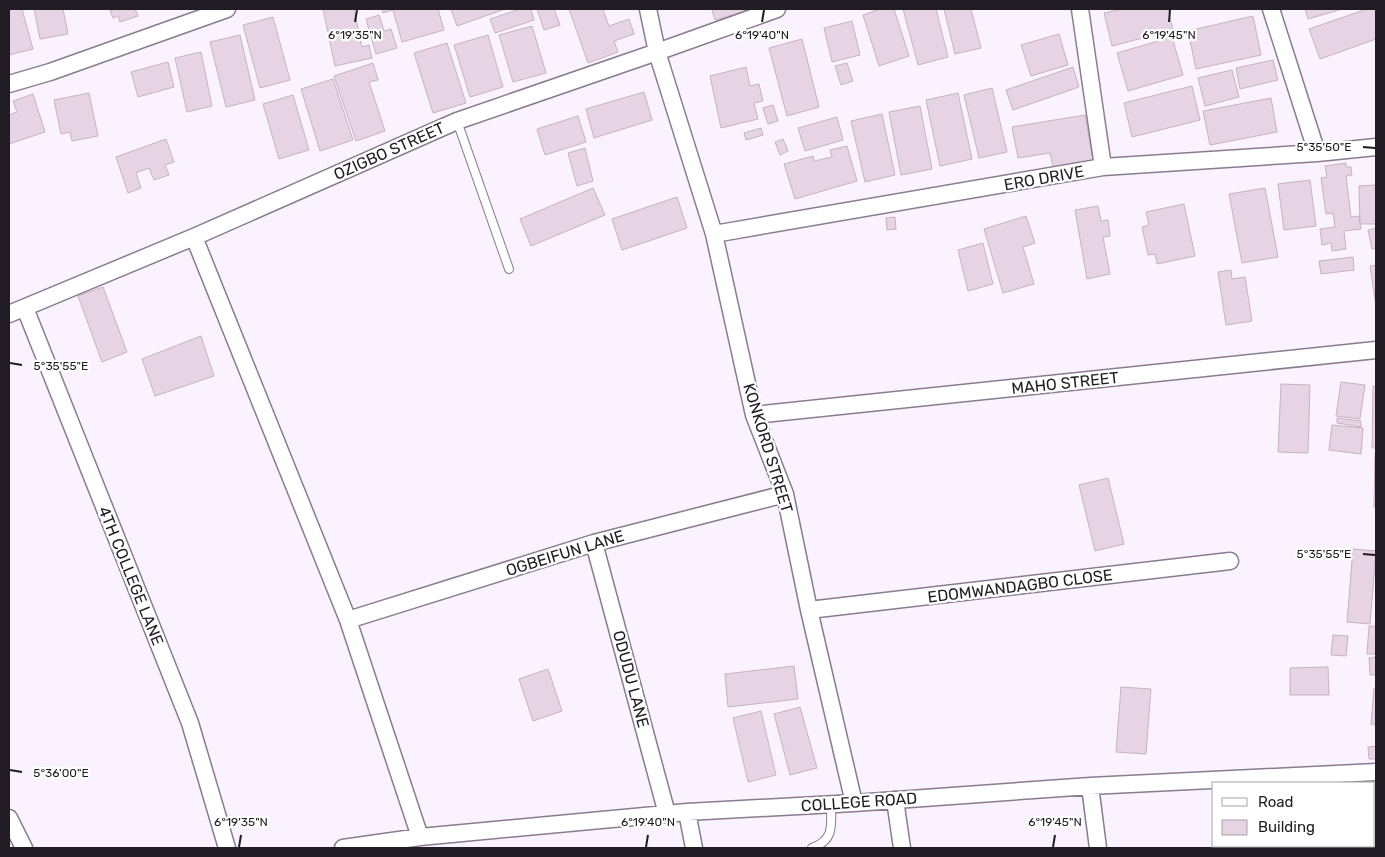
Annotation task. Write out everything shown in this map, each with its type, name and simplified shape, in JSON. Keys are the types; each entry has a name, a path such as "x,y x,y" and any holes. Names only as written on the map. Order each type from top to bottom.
{"street":[{"path":"9,84 50,72 227,9"},
{"name":"KONKORD STREET","path":"648,9 657,52 714,234 754,415 785,494 809,610 854,803"},
{"name":"OZIGBO STREET","path":"9,314 194,237 457,122 777,9"},
{"path":"1080,9 1103,167"},
{"path":"1271,9 1317,153"},
{"name":"ERO DRIVE","path":"714,234 1103,167 1317,153 1376,147"},
{"path":"194,237 348,620 420,837"},
{"name":"4TH COLLEGE LANE","path":"25,308 190,723 227,848"},
{"name":"MAHO STREET","path":"754,415 1376,350"},
{"name":"OGBEIFUN LANE","path":"348,620 594,543 785,494"},
{"name":"ODUDU LANE","path":"594,543 667,814"},
{"name":"EDOMWANDAGBO CLOSE","path":"809,610 1230,561"},
{"name":"COLLEGE ROAD","path":"343,848 420,837 454,842 687,812 831,805 1090,786 1376,772"},
{"path":"1090,786 1098,848"},
{"path":"895,800 902,848"},
{"path":"687,812 694,848"},
{"path":"9,818 24,848"}],"lane":[{"path":"457,122 508,269"},
{"path":"812,848 828,839 831,805"}],"building":[{"path":"9,9 22,9 33,49 9,55"},
{"path":"34,9 63,9 68,34 40,39"},
{"path":"116,9 135,9 138,16 120,22 118,16 113,18 110,11"},
{"path":"323,9 354,9 362,47 369,45 372,58 335,66"},
{"path":"382,9 438,9 444,30 402,42 393,10 383,13"},
{"path":"451,9 505,9 457,26"},
{"path":"520,9 531,9 534,20 495,33 490,19"},
{"path":"537,9 554,9 560,25 544,30"},
{"path":"569,9 608,9 603,10 609,26 629,19 634,34 614,41 618,52 588,63"},
{"path":"880,9 894,9 909,56 879,66 863,15"},
{"path":"903,9 936,9 948,57 918,65"},
{"path":"944,9 971,9 981,48 955,54"},
{"path":"1122,9 1168,9 1173,30 1112,46 1104,13"},
{"path":"1305,9 1339,9 1339,10 1308,19"},
{"path":"1367,9 1376,9 1376,39 1320,59 1309,29"},
{"path":"712,10 749,10 715,20"},
{"path":"379,15 384,31 391,29 397,48 376,54 366,19"},
{"path":"1253,16 1261,55 1196,69 1188,31"},
{"path":"273,17 290,80 260,88 243,25"},
{"path":"852,21 860,55 832,62 824,28"},
{"path":"532,26 546,73 513,82 499,35"},
{"path":"1059,34 1068,65 1031,76 1021,45"},
{"path":"240,35 255,100 226,107 210,42"},
{"path":"488,35 503,87 470,97 454,45"},
{"path":"1172,37 1183,75 1128,91 1117,53"},
{"path":"802,39 819,107 787,116 769,48"},
{"path":"447,43 466,103 433,113 414,53"},
{"path":"201,52 212,106 187,112 175,58"},
{"path":"1273,60 1278,80 1240,89 1236,68"},
{"path":"168,62 174,87 138,97 131,72"},
{"path":"373,63 378,80 369,82 385,131 356,141 334,76"},
{"path":"847,63 853,81 841,85 835,66"},
{"path":"746,67 750,86 759,84 763,101 754,103 758,119 721,128 710,76"},
{"path":"1073,67 1079,87 1013,110 1006,90"},
{"path":"1232,70 1239,97 1205,106 1198,78"},
{"path":"333,79 353,140 320,151 301,89"},
{"path":"1192,86 1200,120 1132,137 1124,103"},
{"path":"992,88 1007,152 979,158 964,95"},
{"path":"644,92 652,120 594,138 586,109"},
{"path":"89,93 98,136 72,141 70,132 61,134 54,100"},
{"path":"958,93 972,159 940,166 926,100"},
{"path":"33,94 45,132 9,144 9,115 17,112 13,101"},
{"path":"293,95 309,150 279,159 263,104"},
{"path":"1271,98 1277,132 1210,145 1203,111"},
{"path":"773,105 778,121 768,124 763,108"},
{"path":"920,106 932,169 901,175 889,112"},
{"path":"882,114 895,175 865,182 851,121"},
{"path":"1085,115 1093,160 1053,167 1050,153 1018,158 1012,127"},
{"path":"578,116 586,142 545,155 537,129"},
{"path":"837,117 843,140 805,151 798,128"},
{"path":"761,128 763,135 746,140 744,133"},
{"path":"166,139 174,162 165,165 169,175 154,180 149,168 136,173 141,188 128,193 116,157"},
{"path":"783,139 788,151 780,155 775,142"},
{"path":"847,146 857,181 795,199 784,164 813,156 814,161 832,157 830,150"},
{"path":"585,148 593,181 577,186 568,153"},
{"path":"1346,163 1346,167 1351,167 1352,175 1346,176 1351,217 1359,216 1361,229 1344,231 1346,249 1332,251 1331,243 1322,245 1320,229 1335,227 1333,213 1326,214 1321,178 1327,177 1325,166"},
{"path":"1310,180 1316,226 1284,230 1278,184"},
{"path":"1376,185 1376,224 1360,224 1359,186"},
{"path":"593,188 605,215 531,246 520,219"},
{"path":"1265,188 1278,257 1242,263 1229,194"},
{"path":"677,197 687,228 622,250 612,219"},
{"path":"1184,204 1195,256 1157,264 1155,254 1148,255 1142,227 1149,225 1146,212"},
{"path":"1098,206 1101,221 1108,220 1110,236 1103,237 1110,274 1087,279 1075,210"},
{"path":"1026,216 1035,243 1023,247 1034,284 1003,293 984,229"},
{"path":"895,217 896,229 887,230 886,218"},
{"path":"1376,228 1376,248 1372,249 1368,230"},
{"path":"983,243 993,284 968,291 958,250"},
{"path":"1353,257 1354,270 1321,274 1319,261"},
{"path":"1376,265 1376,306 1370,266"},
{"path":"1231,270 1232,279 1245,277 1252,321 1226,325 1218,272"},
{"path":"103,287 127,352 102,362 78,296"},
{"path":"201,336 214,376 155,396 142,359"},
{"path":"1341,382 1365,385 1360,419 1336,416"},
{"path":"1281,384 1310,385 1308,453 1278,452"},
{"path":"1373,386 1376,387 1376,448 1372,448"},
{"path":"1337,418 1361,421 1361,427 1337,423"},
{"path":"1332,425 1363,428 1361,454 1329,450"},
{"path":"1375,453 1376,507 1374,507"},
{"path":"1108,478 1124,544 1095,551 1079,485"},
{"path":"1353,549 1376,551 1370,624 1347,622"},
{"path":"1369,626 1376,626 1376,654 1367,654"},
{"path":"1333,635 1348,636 1346,656 1331,655"},
{"path":"1376,657 1376,675 1370,675 1369,658"},
{"path":"794,666 798,699 728,707 725,674"},
{"path":"1328,667 1329,695 1290,695 1290,668"},
{"path":"548,669 562,711 533,721 519,679"},
{"path":"1121,687 1151,689 1146,754 1116,752"},
{"path":"1374,688 1376,688 1376,725 1371,724"},
{"path":"800,707 817,768 790,775 774,714"},
{"path":"761,711 776,775 748,782 733,718"},
{"path":"1376,746 1376,759 1369,759 1368,747"},
{"path":"1336,847 1337,848 1272,848"}]}
